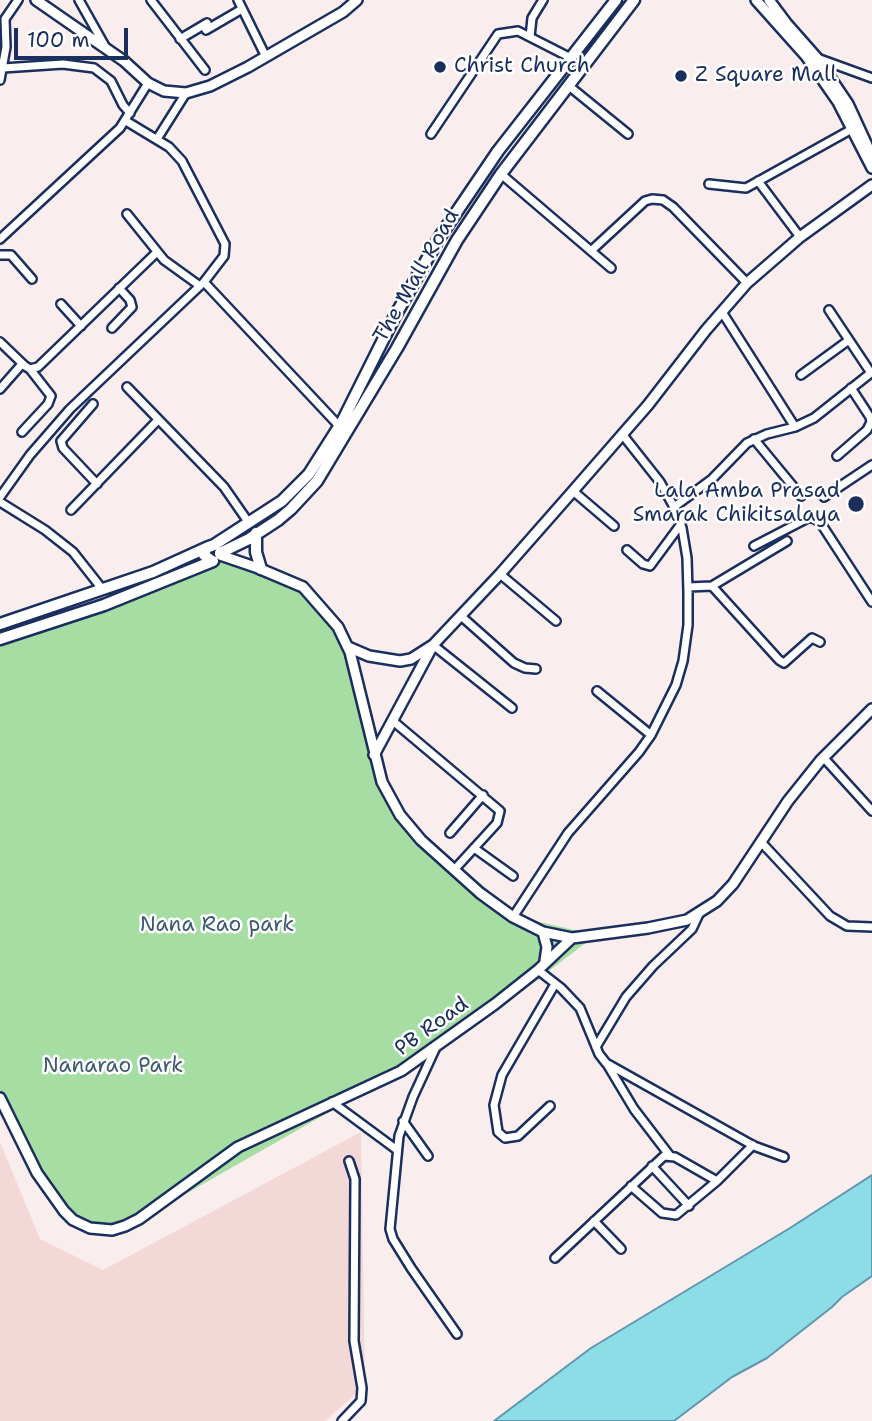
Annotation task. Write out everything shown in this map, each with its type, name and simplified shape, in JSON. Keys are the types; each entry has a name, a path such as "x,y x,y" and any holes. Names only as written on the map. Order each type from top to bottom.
{"main road":[{"name":"The Mall Road","path":"0,639 104,605 256,533 278,520 306,494 317,481 395,316 443,231 498,151 616,0"},
{"name":"The Mall Road","path":"0,624 214,552 296,488 343,430 457,240 502,174 634,0"},
{"path":"256,533 261,569"}],"street":[{"path":"18,0 5,19 6,47 1,73 63,64 94,68 106,75 128,117 169,146 182,161 225,244 222,261 202,284 70,409 30,455 1,504 45,530 73,552 103,590"},
{"path":"36,0 106,49 148,83 164,91 186,93 210,86 266,57 343,12 358,0"},
{"path":"79,0 106,49"},
{"path":"151,0 205,70"},
{"path":"238,0 266,57"},
{"path":"530,37 532,18 543,0"},
{"path":"756,0 806,56 838,102 872,168"},
{"path":"769,0 817,58 848,104 872,156"},
{"path":"180,39 242,9"},
{"path":"431,134 498,34 518,31 571,58"},
{"path":"817,58 872,78"},
{"path":"0,239 128,117 148,83"},
{"path":"569,86 628,134"},
{"path":"157,139 186,93"},
{"path":"709,184 742,189 852,129"},
{"path":"502,174 611,268"},
{"path":"758,181 800,237"},
{"path":"348,647 369,656 400,661 411,659 433,645 573,491 747,283 800,237 872,185"},
{"path":"592,250 645,201 663,200 747,283"},
{"path":"127,214 156,253 170,265 202,284 343,430"},
{"path":"443,231 457,240"},
{"path":"30,369 38,367 156,253"},
{"path":"0,255 11,255 32,279"},
{"path":"113,328 132,307 130,300 119,288"},
{"path":"61,304 81,326"},
{"path":"674,507 712,479 738,450 754,439 814,418 872,373 829,310"},
{"path":"722,312 794,427"},
{"path":"800,375 849,340"},
{"path":"0,342 30,369 51,396 48,404 22,432"},
{"path":"0,389 22,364"},
{"path":"127,387 224,487 249,523"},
{"path":"837,456 867,430 871,422 851,388"},
{"path":"93,404 61,441 63,448 97,484"},
{"path":"71,510 158,419"},
{"path":"513,918 568,833 651,735 676,685 683,661 688,625 688,587 687,558 681,524 660,482 622,434"},
{"path":"754,439 801,496"},
{"path":"824,497 872,465"},
{"path":"573,491 614,526"},
{"path":"754,546 808,518 813,518 820,522 872,602"},
{"path":"627,550 643,564 650,565 681,524"},
{"path":"688,587 712,586 787,541"},
{"path":"214,552 261,569 307,591 338,627 348,647 374,755 386,790 403,818 421,840 454,870 513,918 543,932 572,938 648,928 687,920 699,914 717,901 733,884 788,801 823,757 872,709"},
{"path":"500,574 556,621"},
{"path":"712,586 784,663 812,638 820,642"},
{"path":"461,617 514,663 536,669"},
{"path":"433,645 512,708"},
{"path":"374,755 433,645"},
{"path":"597,691 651,735"},
{"path":"393,721 497,806 501,814 497,823 454,870"},
{"path":"823,757 872,811"},
{"path":"450,833 483,795"},
{"path":"761,842 830,916 847,926 870,929"},
{"path":"474,848 513,876"},
{"path":"597,1047 626,997 692,929 699,914"},
{"path":"543,932 547,947 541,966 580,1008 597,1047 634,1109 670,1156 717,1181"},
{"name":"PB Road","path":"0,1098 48,1191 73,1220 101,1230 125,1226 139,1219 239,1147 401,1071 495,1004 572,938"},
{"path":"550,1106 518,1136 505,1138 498,1132 494,1105 502,1075 555,984"},
{"path":"437,1043 403,1121 397,1150 390,1222 393,1239 457,1334"},
{"path":"606,1063 753,1145 784,1157"},
{"path":"332,1102 397,1150"},
{"path":"403,1121 428,1156"},
{"path":"631,1186 667,1215 677,1215 753,1145"},
{"path":"555,1258 652,1166 664,1156 670,1156"},
{"path":"342,1421 361,1401 362,1388 354,1342 355,1179 349,1161"},
{"path":"652,1166 689,1206"},
{"path":"594,1221 621,1249"}],"shaded area":[{"path":"361,1132 365,1386 325,1421 0,1421 0,1142 40,1239 103,1270"}],"green space":[{"name":"Nana Rao park","path":"219,559 262,570 310,595 340,632 383,783 412,827 522,918 596,935 524,990 373,1087 126,1228 75,1225 24,1155 0,1099 0,637"}],"water":[{"path":"872,1175 872,1276 767,1358 732,1377 674,1421 494,1421 591,1348 790,1228"}],"place":[{"name":"Christ Church","path":"440,67"},
{"name":"Z Square Mall","path":"681,76"},
{"name":"Lala Amba Prasad Smarak Chikitsalaya","path":"856,504"}],"park label":[{"name":"Nanarao Park","path":"113,1067"}]}
